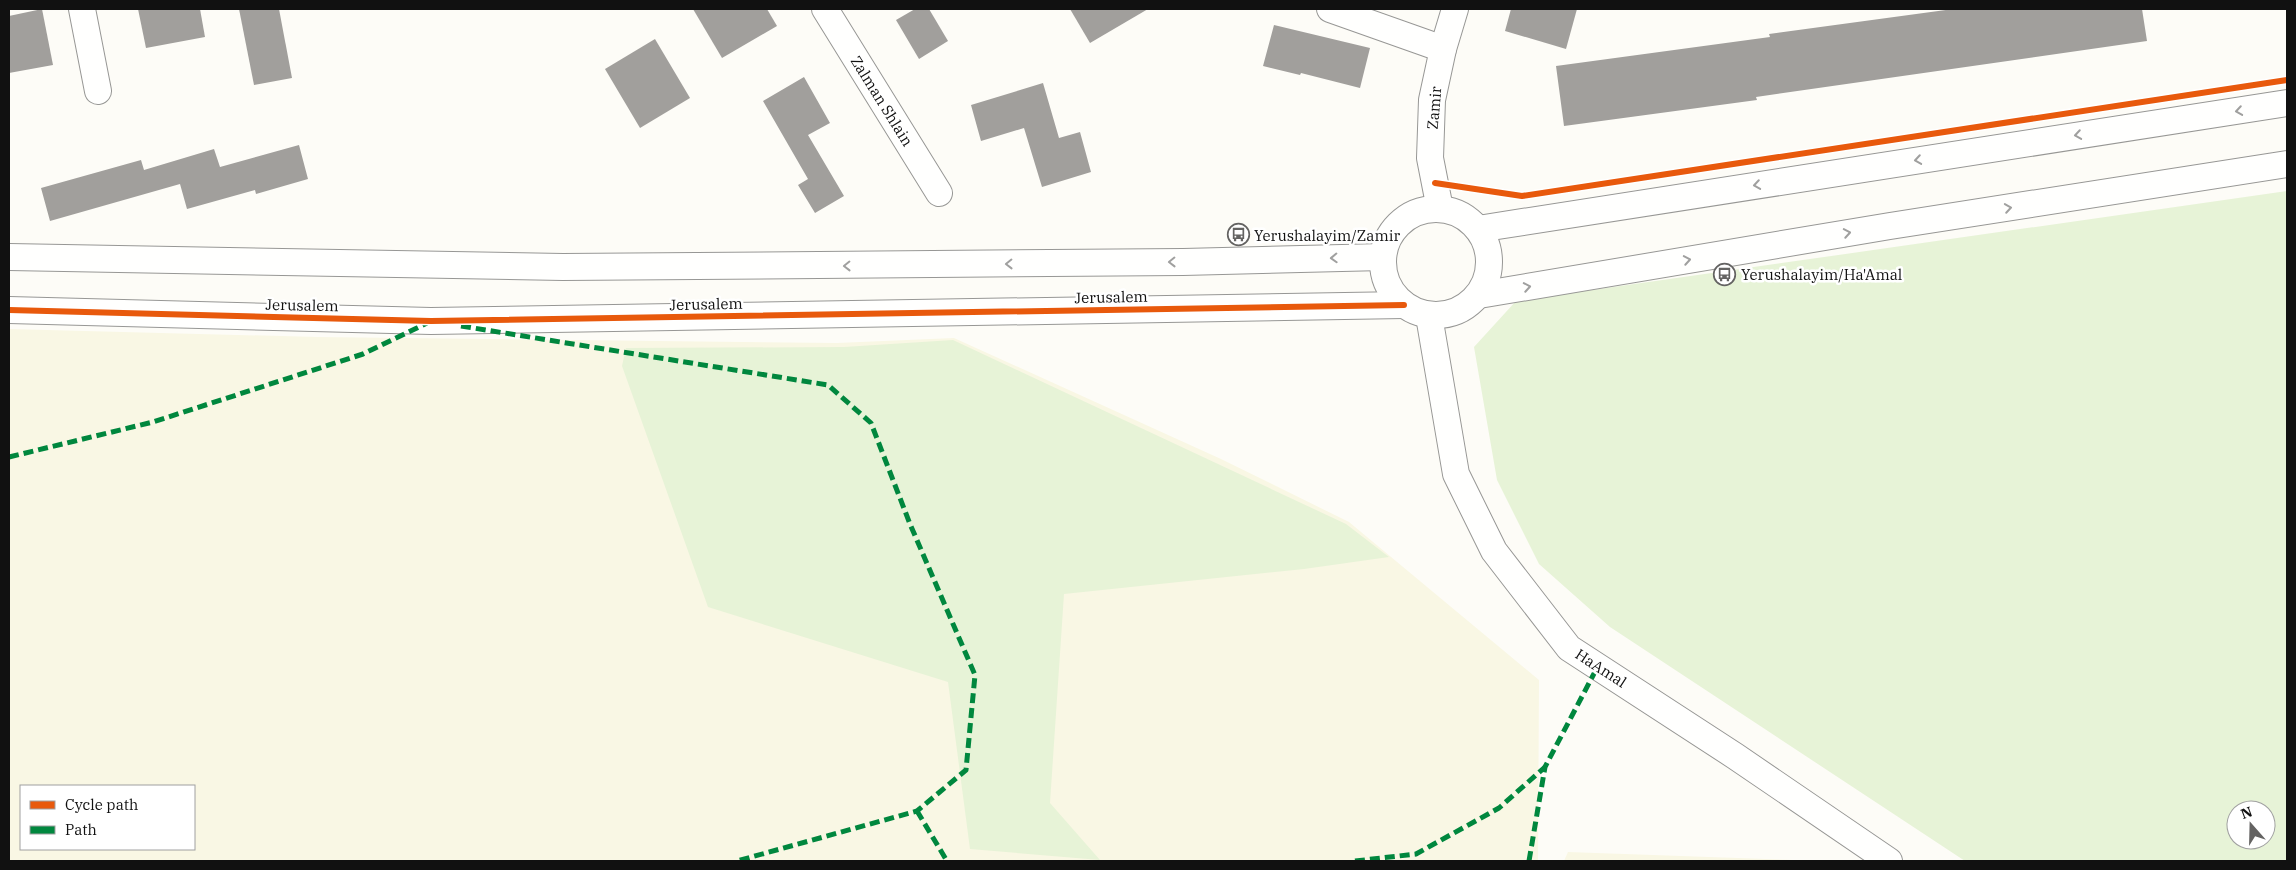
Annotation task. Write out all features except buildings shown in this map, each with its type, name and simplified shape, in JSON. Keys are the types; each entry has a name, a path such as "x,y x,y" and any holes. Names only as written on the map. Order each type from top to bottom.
{"street":[{"path":"82,9 98,91"},
{"name":"Zalman Shlain","path":"825,9 939,193"},
{"path":"1330,9 1443,48"},
{"name":"Zamir","path":"1440,209 1430,158 1432,100 1443,48 1455,9"},
{"path":"1478,229 2287,104"},
{"path":"1478,295 1900,225 2287,164"},
{"path":"1440,209 1455,212 1468,219 1478,229 1487,244 1490,262 1487,280 1478,295 1465,308 1448,315 1429,316 1404,305 1391,291 1384,275 1383,256 1387,241 1396,227 1409,216 1424,210 1440,209"},
{"path":"9,257 563,267 1183,262 1383,256"},
{"name":"Jerusalem","path":"9,310 431,321 1404,305"},
{"name":"HaAmal","path":"1429,316 1456,474 1494,551 1569,648 1735,756 1889,861"}],"shaded area":[{"path":"9,329 318,337 837,343 954,338 1221,459 1349,522 1539,680 1538,861 9,861"},
{"path":"1568,852 1793,860 1796,861 1564,861"}],"green space":[{"path":"2287,191 2287,861 1965,861 1610,627 1539,564 1497,480 1474,347 1516,301"},
{"path":"953,340 1346,524 1389,557 1304,569 1064,594 1050,803 1100,860 970,849 948,682 708,607 622,366 626,348 844,347"}],"marked path":[{"path":"9,457 153,422 363,354 427,323"},
{"path":"461,326 828,385 871,423 910,524 975,675 966,770 917,811 737,861"},
{"path":"1529,861 1545,767 1598,666"},
{"path":"1355,861 1416,854 1499,808 1545,767"},
{"path":"917,811 947,861"}],"cycle path":[{"path":"1435,183 1522,196 2287,80"},
{"path":"9,310 431,321 1404,305"}],"place":[{"name":"Yerushalayim/Zamir","path":"1238,235"},
{"name":"Yerushalayim/Ha'Amal","path":"1725,274"}]}
